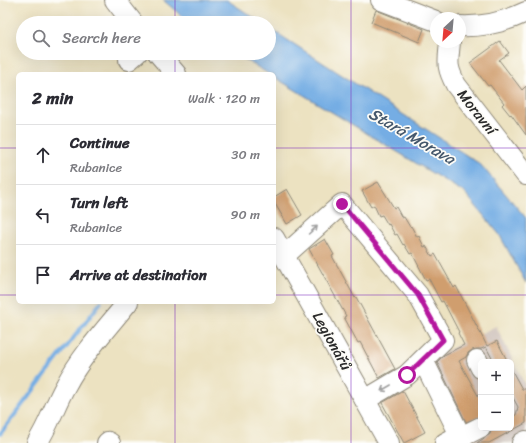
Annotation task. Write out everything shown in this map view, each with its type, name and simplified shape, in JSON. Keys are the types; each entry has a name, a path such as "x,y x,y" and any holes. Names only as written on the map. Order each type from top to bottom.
{"street":[{"path":"115,0 128,16"},
{"path":"381,0 430,20"},
{"path":"466,27 490,24 510,19 526,12"},
{"name":"Moravní","path":"449,48 449,72 456,85 526,175"},
{"path":"164,60 174,72"},
{"path":"284,256 342,204 418,295 443,340 407,375 365,400"},
{"name":"Legionářů","path":"276,242 389,443"},
{"path":"37,443 46,428 65,385 84,356 126,304"},
{"path":"423,360 453,439 478,428"},
{"path":"522,443 526,441"}],"shaded area":[{"path":"496,326 512,359 478,359 478,431 514,431 514,363 526,387 526,443 445,443 454,438 428,360"}],"water":[{"path":"163,0 227,0 251,16 182,16"},
{"name":"Stará Morava","path":"276,33 480,164 526,218 526,283 499,234 465,193 276,78 276,72 266,72 246,60 276,60"}],"building":[{"path":"376,10 424,29 419,42 371,22"},
{"path":"500,41 509,53 499,60 522,90 526,86 526,135 511,114 510,115 502,105 504,103 490,85 488,86 470,63"},
{"path":"378,182 394,208 396,207 402,218 404,217 417,237 419,236 424,247 426,246 432,256 435,254 454,288 456,286 487,346 497,341 506,359 492,359 486,347 472,350 466,357 459,361 478,396 478,417 466,422 437,362 444,355 464,345 458,333 459,332 443,301 441,302 429,279 426,280 412,253 410,254 397,234 395,235 382,215 379,216 374,205 371,207 362,191"},
{"path":"287,189 302,215 287,224 276,205 276,196"},
{"path":"325,239 334,255 332,256 395,369 379,378 360,342 358,343 344,317 346,316 309,249"},
{"path":"514,374 522,389 526,389 526,423 514,429 514,416 516,415 518,407 514,400"},
{"path":"403,391 425,432 404,443 382,403"},
{"path":"491,431 511,431 489,443 477,443 490,434"}],"waterway":[{"path":"0,434 99,304"}],"route":[{"path":"342,204 418,295 443,340 407,375"}]}
